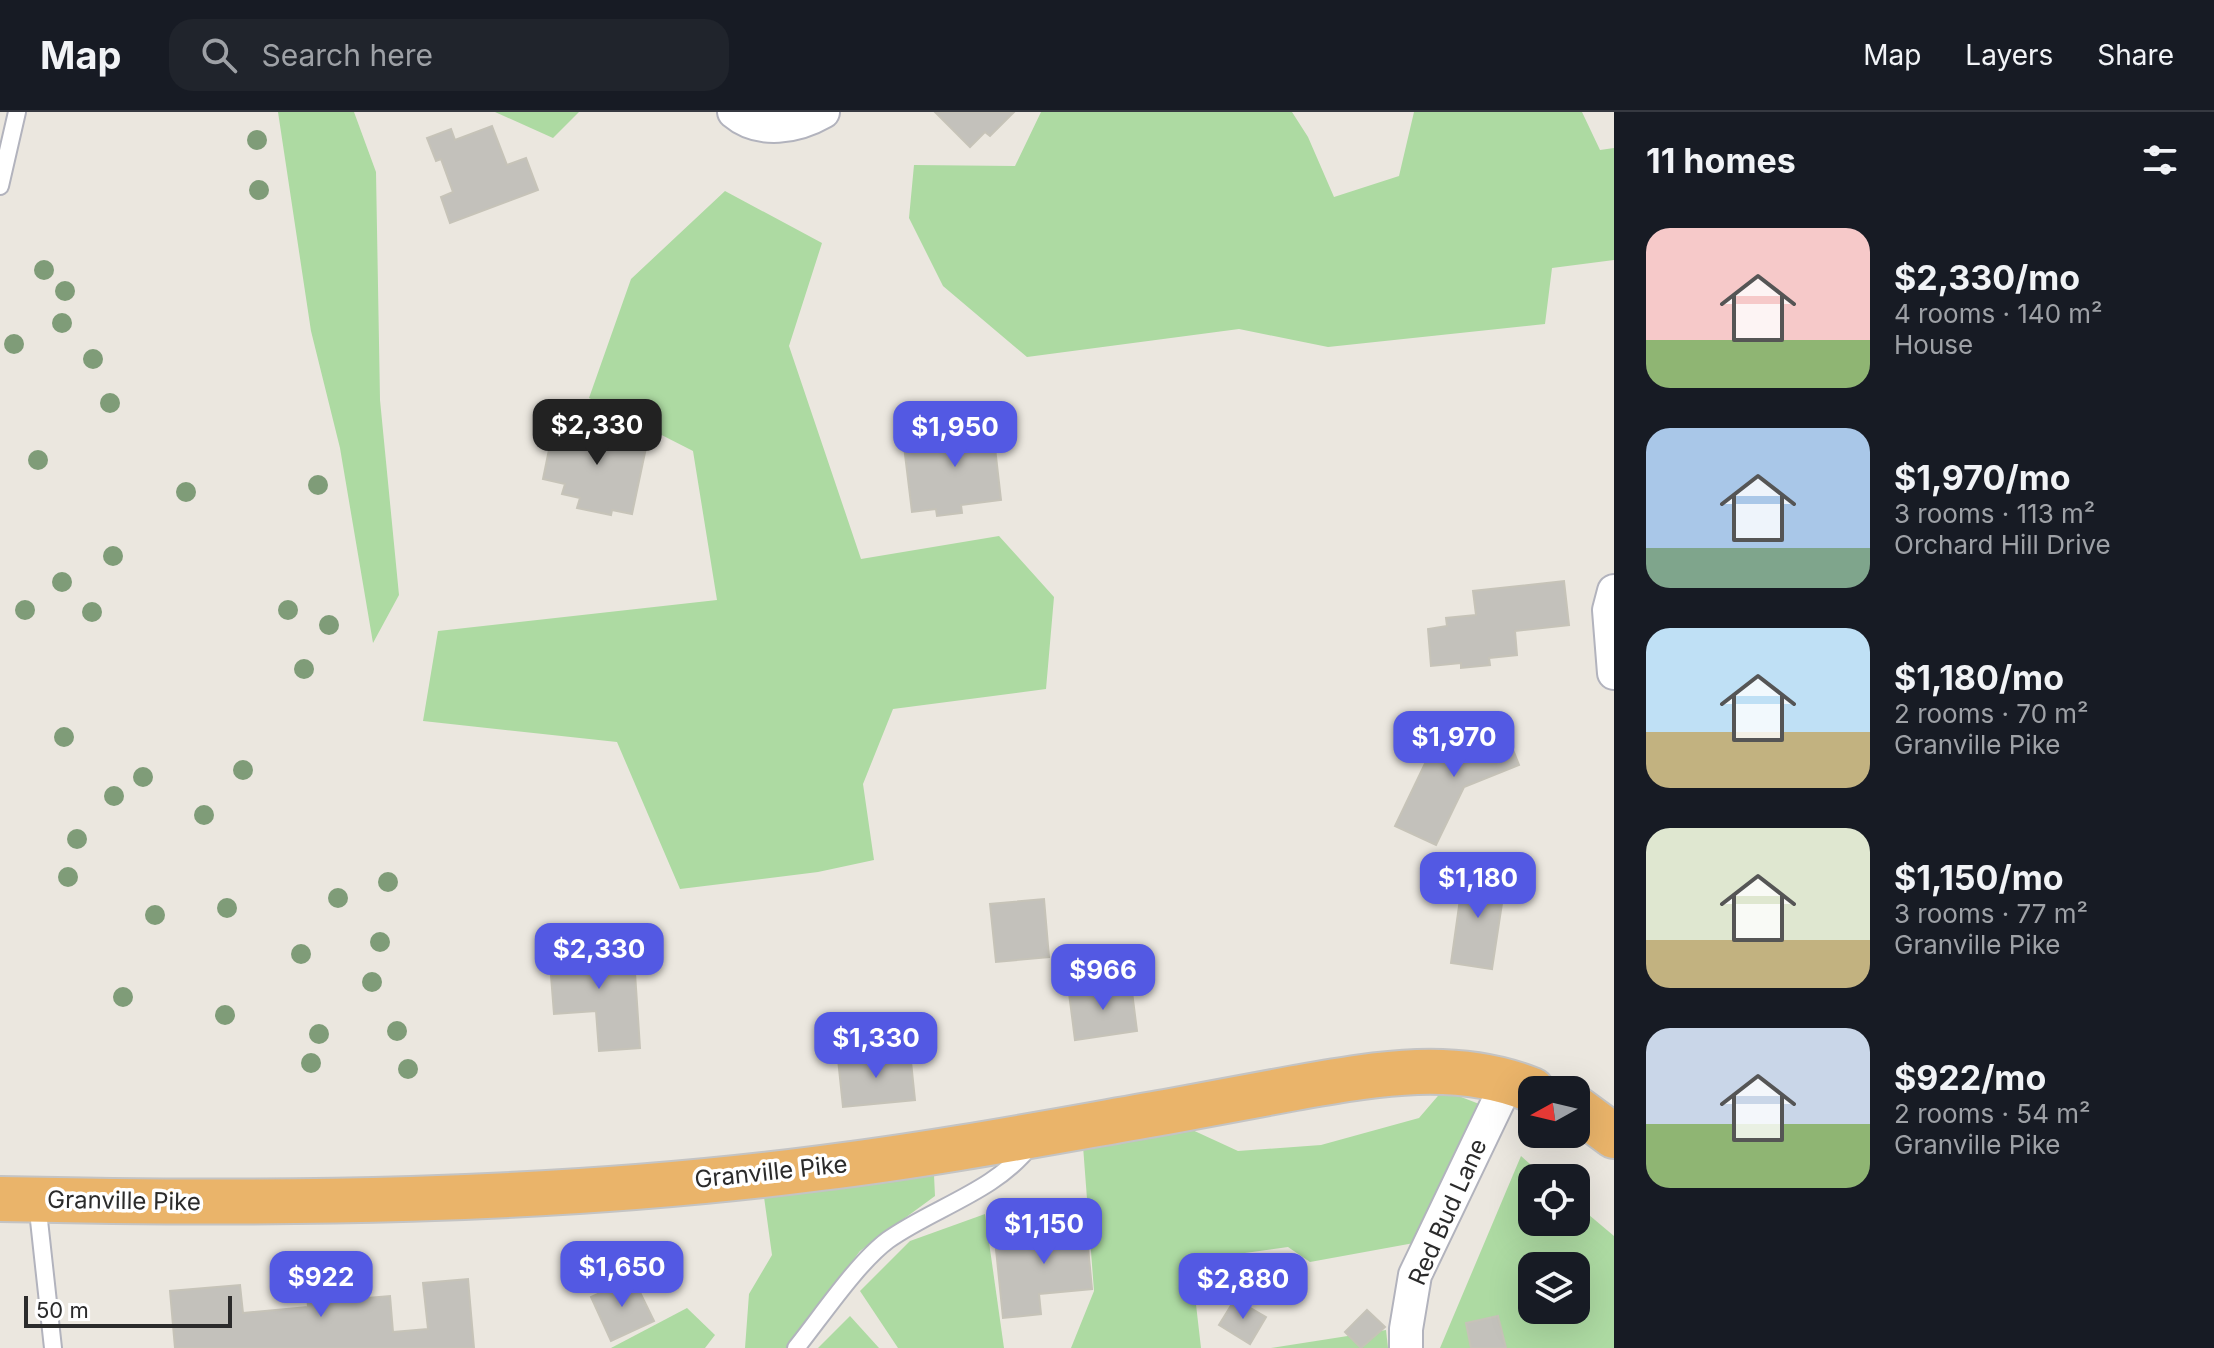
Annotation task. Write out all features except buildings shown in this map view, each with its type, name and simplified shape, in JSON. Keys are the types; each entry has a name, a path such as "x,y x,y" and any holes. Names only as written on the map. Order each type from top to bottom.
{"highway":[{"name":"Granville Pike","path":"18,1200 230,1203 513,1194 687,1182 821,1168 1402,1071 1467,1073 1518,1085"},
{"path":"1590,1118 1614,1136"}],"street":[{"path":"734,112 767,126 796,125 823,112"},
{"path":"1614,591 1609,610 1614,673"},
{"name":"Red Bud Lane","path":"1406,1348 1415,1275 1518,1089"}],"lane":[{"path":"0,186 17,112"},
{"path":"796,1348 872,1253 1014,1164 1039,1134"},
{"path":"18,1200 53,1348"}],"green space":[{"path":"278,112 354,112 376,172 380,400 399,595 373,643 340,448 311,331"},
{"path":"495,112 579,112 553,138"},
{"path":"1041,112 1292,112 1308,137 1334,197 1399,176 1414,112 1582,112 1600,150 1614,148 1614,260 1552,268 1545,324 1328,347 1239,329 1027,357 943,286 909,218 914,165 1015,166"},
{"path":"725,191 822,243 789,346 861,559 999,536 1054,597 1046,689 893,709 863,784 874,860 818,872 680,889 617,742 423,721 438,631 717,600 693,451 589,398 631,279"},
{"path":"1443,1090 1487,1107 1414,1243 1310,1262 1288,1247 1216,1257 1194,1287 1201,1348 1071,1348 1094,1291 1083,1146 1188,1128 1238,1151 1321,1145 1419,1118"},
{"path":"1521,1156 1530,1164 1518,1164 1518,1236 1590,1236 1590,1216 1614,1236 1614,1348 1440,1348"},
{"path":"934,1175 935,1196 860,1251 787,1348 745,1348 749,1294 772,1255 764,1197"},
{"path":"985,1214 1004,1348 898,1348 860,1291 910,1241"},
{"path":"687,1308 715,1335 705,1348 611,1348"},
{"path":"850,1316 879,1348 818,1348"},
{"path":"1386,1330 1388,1348 1271,1348"}]}
